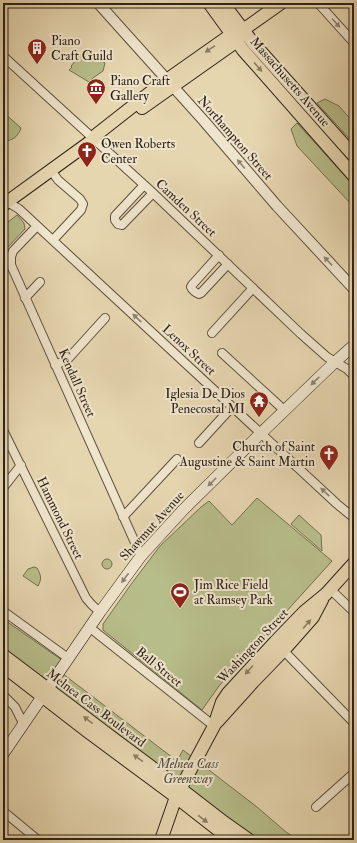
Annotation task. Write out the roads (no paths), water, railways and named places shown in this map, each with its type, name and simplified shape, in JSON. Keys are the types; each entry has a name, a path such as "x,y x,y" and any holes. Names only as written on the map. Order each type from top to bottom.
{"main road":[{"name":"Massachusetts Avenue","path":"209,3 234,38 354,176"},
{"name":"Massachusetts Avenue","path":"223,3 253,42 354,156"},
{"path":"4,202 94,139 98,138 170,83 281,3"},
{"name":"Shawmut Avenue","path":"3,754 89,627 141,556 183,510 284,410 354,345"},
{"name":"Washington Street","path":"161,840 178,793 214,726 253,682 279,646 313,618 328,592 354,563"},
{"name":"Melnea Cass Boulevard","path":"3,655 45,692"},
{"name":"Melnea Cass Boulevard","path":"3,666 45,692 114,739 231,840"},
{"name":"Melnea Cass Boulevard","path":"178,793 249,840"}],"street":[{"name":"Northampton Street","path":"98,3 204,121 276,206 354,289"},
{"path":"318,3 354,44"},
{"name":"Camden Street","path":"3,56 153,193 301,334 327,357 347,369 354,376"},
{"path":"50,170 58,180 80,199 83,204 82,210 53,240"},
{"path":"144,185 115,216 115,220 118,224 122,225 153,193"},
{"name":"Lenox Street","path":"4,202 19,209 337,504 354,518"},
{"name":"Kendall Street","path":"37,226 12,253 11,265 141,556"},
{"path":"219,255 191,287 198,294 201,293 228,264"},
{"path":"25,298 40,282"},
{"path":"212,333 253,288"},
{"path":"55,365 67,360 105,318"},
{"path":"222,353 284,410"},
{"path":"198,443 232,407"},
{"name":"Hammond Street","path":"3,430 86,598 100,612"},
{"path":"124,517 177,459"},
{"path":"3,488 20,465"},
{"path":"328,592 354,612"},
{"path":"3,611 68,658"},
{"name":"Ball Street","path":"89,627 214,726"},
{"path":"279,646 354,723"},
{"path":"3,695 15,707 23,723"},
{"path":"316,807 354,773"},
{"path":"3,812 38,840"}],"place":[{"name":"Piano Craft Guild","path":"37,65"},
{"name":"Piano Craft Gallery","path":"96,105"},
{"name":"Owen Roberts Center","path":"87,168"},
{"name":"Iglesia De Dios Penecostal MI","path":"259,418"},
{"name":"Church of Saint Augustine & Saint Martin","path":"329,471"},
{"name":"Jim Rice Field at Ramsey Park","path":"180,609"}],"park label":[{"name":"Melnea Cass Greenway","path":"188,772"}]}
